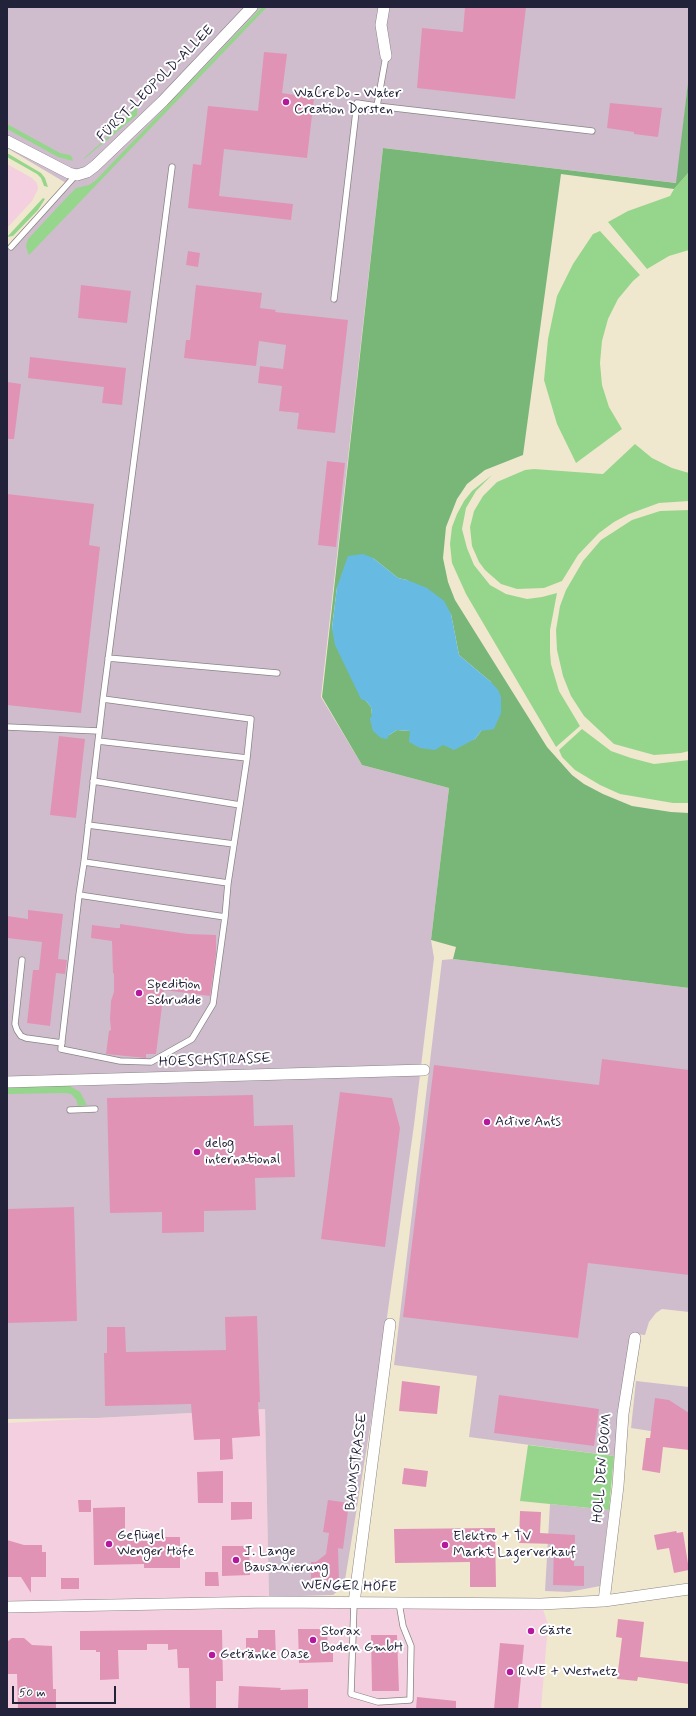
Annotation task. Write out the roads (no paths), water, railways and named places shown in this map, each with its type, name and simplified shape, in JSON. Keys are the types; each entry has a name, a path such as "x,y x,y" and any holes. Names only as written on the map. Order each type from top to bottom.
{"street":[{"name":"FÜRST-LEOPOLD-ALLEE","path":"77,175 87,172 95,166 163,101 252,7"},
{"path":"384,7 382,25 386,56"},
{"path":"7,141 60,170 77,175"},
{"name":"HOESCHSTRASSE","path":"7,1082 424,1070"},
{"name":"BAUMSTRASSE","path":"354,1603 390,1324"},
{"name":"HOLL DEN BOOM","path":"604,1601 618,1486 623,1414 635,1338"},
{"name":"WENGER HÖFE","path":"7,1607 269,1602 541,1604 604,1601 689,1589"}],"lane":[{"path":"377,106 386,56"},
{"path":"334,299 357,103 592,131"},
{"path":"103,699 251,719 213,1004 192,1039 151,1062 120,1061 61,1049 84,862 99,731 108,658 172,167"},
{"name":"FÜRST-LEOPOLD-ALLEE","path":"11,247 77,175"},
{"path":"108,658 277,673"},
{"path":"7,727 99,731"},
{"path":"98,741 247,758"},
{"path":"93,782 240,805"},
{"path":"88,825 234,844"},
{"path":"84,862 228,884"},
{"path":"79,895 225,916"},
{"path":"22,960 15,1024 17,1030 21,1036 26,1038 62,1043"},
{"path":"70,1110 95,1109"},
{"path":"354,1603 351,1694 378,1702 410,1700 411,1646 402,1626 399,1603"}],"water":[{"path":"363,554 373,558 398,578 427,588 444,601 451,614 459,655 491,682 498,690 501,697 501,713 494,729 481,731 475,739 454,750 443,745 435,750 420,748 409,742 410,731 397,730 389,735 387,739 381,738 373,731 370,719 372,715 371,707 366,701 361,699 335,645 332,628 337,587 348,556"}],"place":[{"name":"WaCreDo - Water Creation Dorsten","path":"286,102"},
{"name":"Spedition Schrudde","path":"139,993"},
{"name":"Active Ants","path":"487,1122"},
{"name":"delog international","path":"197,1152"},
{"name":"Geflügel Wenger Höfe","path":"109,1544"},
{"name":"Elektro + TV Markt Lagerverkauf","path":"445,1545"},
{"name":"J. Lange Bausanierung","path":"236,1560"},
{"name":"Gäste","path":"531,1631"},
{"name":"Storax Boden GmbH","path":"313,1640"},
{"name":"Getränke Oase","path":"212,1655"},
{"name":"RWE + Westnetz","path":"510,1672"}]}
